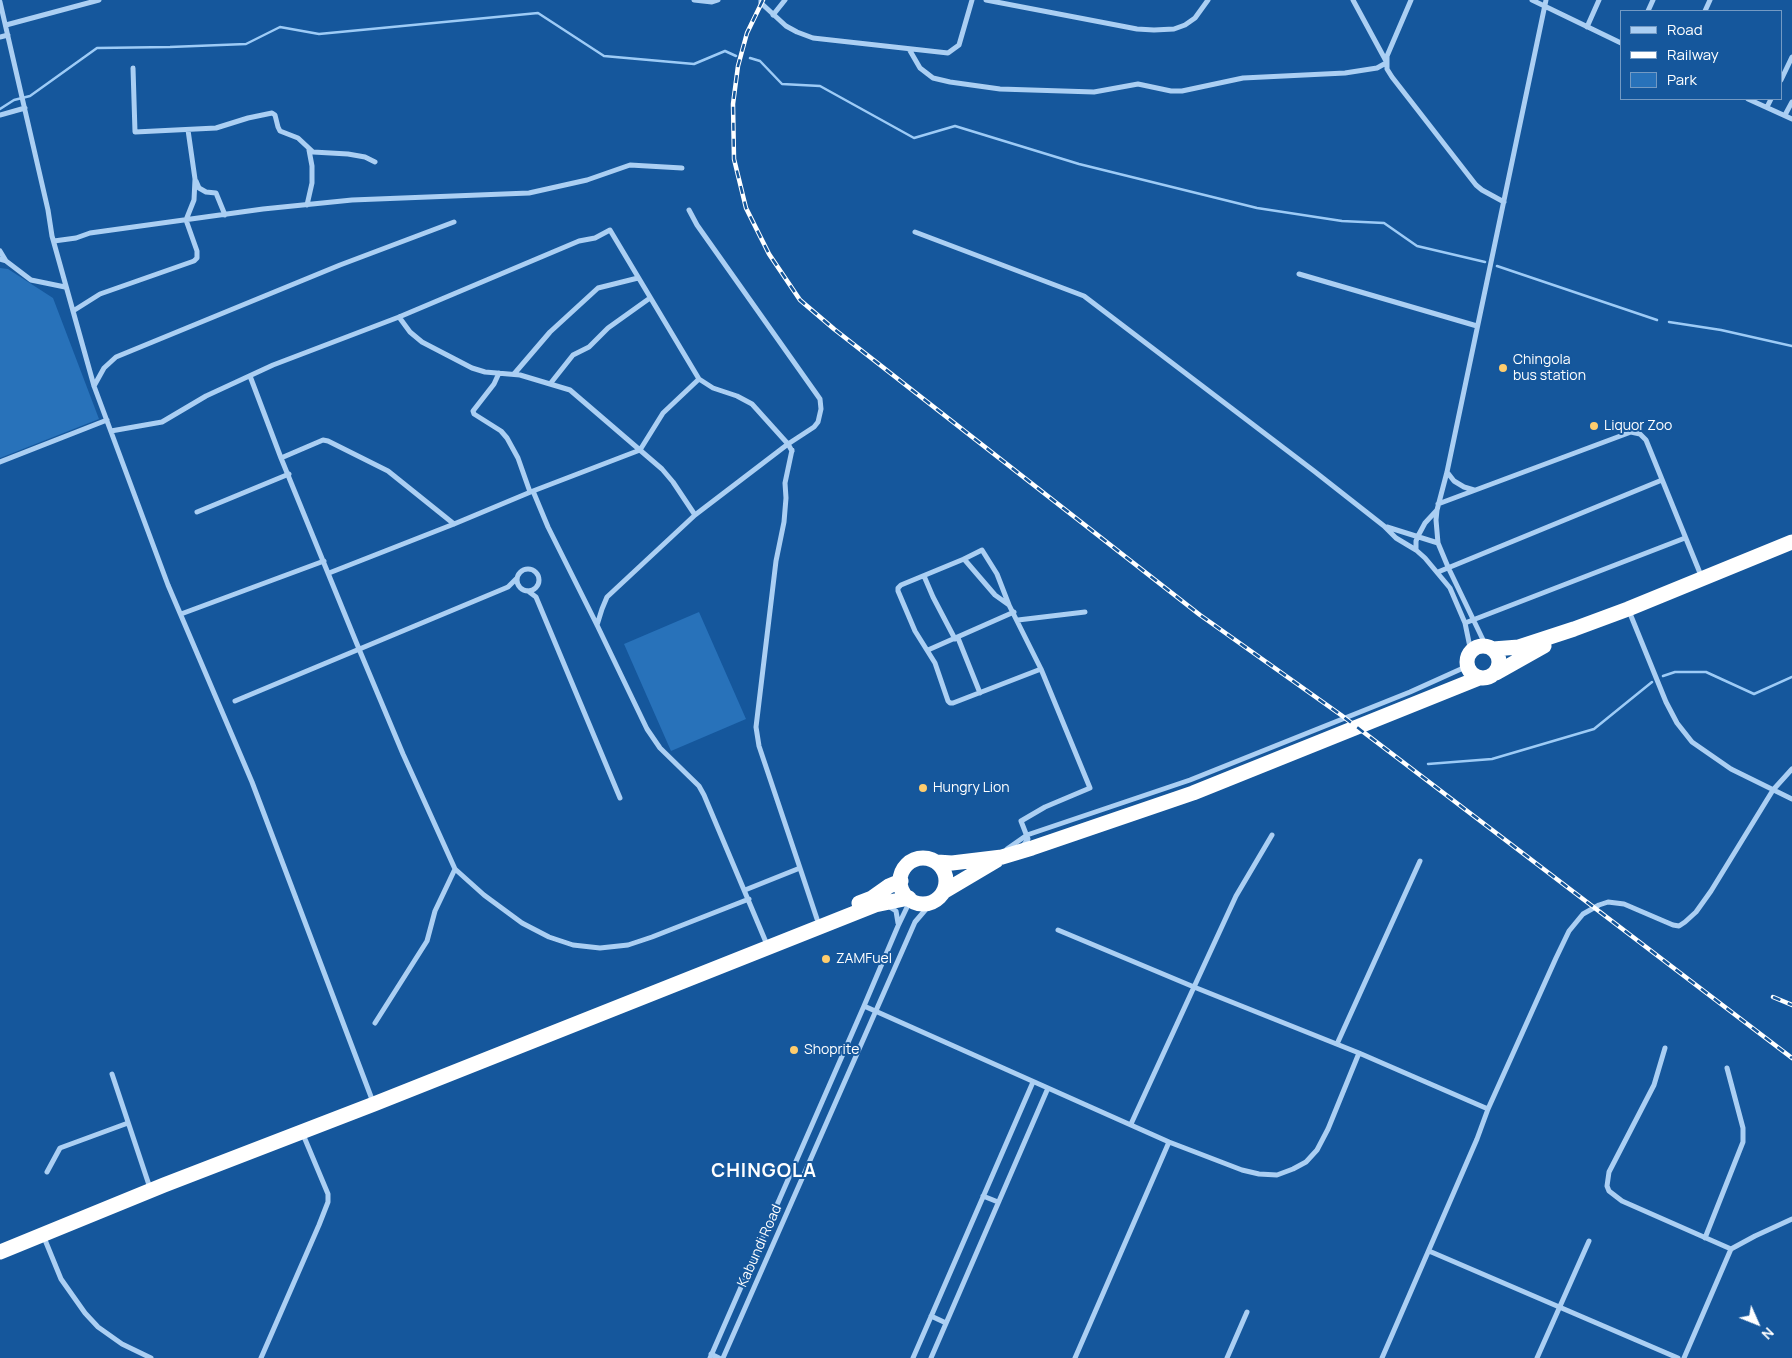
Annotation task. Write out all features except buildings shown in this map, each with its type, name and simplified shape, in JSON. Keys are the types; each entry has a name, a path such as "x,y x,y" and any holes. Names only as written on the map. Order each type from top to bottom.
{"highway":[{"path":"1423,701 1449,684 1475,648 1519,647 1574,629 1792,542"},
{"path":"910,899 903,891 901,881 904,868 909,862 922,858 952,863 1000,857 1193,792 1480,678 1488,678 1574,629"},
{"path":"1490,647 1500,658 1499,668 1496,673"},
{"path":"1466,659 1471,673 1480,678"},
{"path":"0,1252 41,1232 150,1187 766,944 875,905 910,899 924,903 1000,857"},
{"path":"937,862 942,868 946,884 938,896"},
{"path":"766,944 817,919 872,898 889,886 901,881"},
{"path":"0,1244 41,1232"}],"street":[{"path":"6,25 99,0"},
{"path":"694,0 712,2 718,0"},
{"path":"761,0 761,3 786,26 813,38 948,53 955,50 959,45 972,0"},
{"path":"773,15 785,0"},
{"path":"986,0 1137,29 1154,30 1174,29 1185,25 1195,18 1208,0"},
{"path":"1353,0 1392,77 1476,184 1482,190 1504,202"},
{"path":"1386,63 1387,56 1410,0"},
{"path":"1532,0 1545,3 1587,27 1620,42"},
{"path":"1587,27 1599,0"},
{"path":"0,2 65,287 94,386 168,585 252,782 372,1101"},
{"path":"1490,647 1472,620 1438,543 1436,530 1438,507 1447,472 1545,3"},
{"path":"0,37 8,35"},
{"path":"909,49 920,68 933,78 1009,90 1094,92 1138,84 1164,90 1182,91 1243,78 1345,73 1377,68 1386,63"},
{"path":"1782,78 1792,57"},
{"path":"133,68 135,132 226,126 248,118 272,113 275,115 280,131 298,138 309,150 317,154 348,154 365,157 375,162"},
{"path":"1750,100 1792,118"},
{"path":"1767,107 1770,100"},
{"path":"1785,115 1792,102"},
{"path":"0,115 24,106"},
{"path":"72,311 100,294 198,258 186,220 194,200 195,179 188,130"},
{"path":"307,205 312,183 312,166 309,150"},
{"path":"54,241 76,238 90,233 352,200 529,193 587,180 630,165 682,168"},
{"path":"195,179 199,188 206,192 216,193 225,215"},
{"path":"598,625 607,598 695,515 791,442 808,432 818,422 821,409 820,399 688,210"},
{"path":"94,386 104,368 116,357 340,265 454,222"},
{"path":"112,431 162,422 206,396 250,376 399,317 579,241 595,238 610,230 699,379 713,388 737,396 752,404 791,442 792,451 785,483 784,522 776,561 756,727 759,746 817,919"},
{"path":"915,232 1084,296 1384,526 1396,538 1416,550 1438,572 1450,588 1465,623 1466,659 1410,692 1190,780 1026,835 1000,857"},
{"path":"0,251 6,262"},
{"path":"0,260 6,262 31,280 65,287"},
{"path":"1299,274 1477,326"},
{"path":"514,374 550,332 598,288 638,278"},
{"path":"550,384 573,355 589,347 608,328 650,298"},
{"path":"399,317 410,332 434,350 472,368 485,372 514,374 570,390 662,469 695,515"},
{"path":"500,373 473,411 474,414 500,431 507,438 518,458 548,527 598,625 647,729 660,748 699,786 704,795 749,899 766,944"},
{"path":"250,376 281,458 359,649 403,754 456,869 484,895 522,923 549,937 573,945 600,948 628,945 749,899"},
{"path":"329,574 532,491 640,450 663,413 699,379"},
{"path":"0,462 107,420"},
{"path":"1416,550 1418,536 1438,507 1475,490 1631,432 1640,434 1646,440 1702,578"},
{"path":"281,458 323,440 328,441 388,471 454,524"},
{"path":"1447,472 1454,481 1464,488 1475,490"},
{"path":"197,512 289,474"},
{"path":"1438,572 1662,480"},
{"path":"1384,526 1438,543"},
{"path":"1404,532 1423,527"},
{"path":"1465,623 1685,538"},
{"path":"1018,852 1028,839 1021,821 1045,807 1090,788 1041,669 985,552 980,550 964,559 901,585 898,591 915,631 935,663 950,703 1041,669"},
{"path":"964,559 995,595 1009,605"},
{"path":"181,614 324,561"},
{"path":"235,700 508,587 516,579 520,571 529,569 537,574 536,597 620,798"},
{"path":"924,576 933,597 957,638 980,693"},
{"path":"516,579 521,589"},
{"path":"528,591 537,585"},
{"path":"508,587 528,591 536,597"},
{"path":"1628,609 1666,702 1677,723 1692,742 1731,769 1792,798"},
{"path":"928,650 1014,612"},
{"path":"1018,620 1085,612"},
{"path":"1382,1358 1477,1139 1488,1109 1569,931 1583,914 1592,908 1608,902 1624,904 1673,925 1679,926 1686,922 1696,912 1711,891 1773,790 1792,769"},
{"path":"1131,1124 1236,896 1272,835"},
{"path":"1337,1044 1420,861"},
{"path":"745,890 800,868"},
{"path":"375,1024 428,941 436,911 456,869"},
{"name":"Kabundi Road","path":"721,1358 915,922 938,896"},
{"name":"Kabundi Road","path":"710,1356 910,899"},
{"path":"882,904 890,906 896,912 898,926"},
{"path":"1058,930 1359,1053 1488,1109"},
{"path":"864,1006 1169,1142 1242,1170 1259,1174 1277,1175 1293,1169 1306,1162 1317,1150 1328,1129 1359,1053"},
{"path":"1664,1048 1654,1084 1609,1172 1606,1186 1609,1192 1622,1200 1731,1249"},
{"path":"1705,1238 1743,1142 1743,1128 1728,1068"},
{"path":"112,1074 150,1187"},
{"path":"914,1358 1033,1082"},
{"path":"930,1358 1048,1088"},
{"path":"47,1172 60,1148 128,1123"},
{"path":"261,1358 328,1202 328,1194 300,1129"},
{"path":"1075,1358 1169,1142"},
{"path":"983,1196 998,1202"},
{"path":"1684,1358 1731,1249 1792,1219"},
{"path":"41,1232 61,1279 85,1313 98,1327 122,1344 151,1358"},
{"path":"1537,1358 1589,1241"},
{"path":"761,1242 772,1247"},
{"path":"1428,1251 1678,1358"},
{"path":"1227,1358 1246,1312"},
{"path":"932,1316 946,1323"},
{"path":"710,1356 721,1358"}],"green space":[{"path":"0,268 8,269 53,298 99,419 0,458"},
{"path":"699,612 746,719 671,751 624,644"}],"waterway":[{"path":"0,109 14,100 30,96 97,48 246,44 280,27 319,34 538,13 604,56 694,64 725,51 736,56"},
{"path":"750,58 760,61 782,84 820,86 914,138 955,126 1079,164 1257,208 1342,221 1384,223 1417,246 1485,262"},
{"path":"1497,266 1657,320"},
{"path":"1669,322 1721,330 1792,346"},
{"path":"1663,676 1675,672 1706,672 1754,694 1792,677"},
{"path":"1428,764 1492,759 1594,729 1652,682"}],"railway":[{"path":"763,0 747,33 738,66 733,104 734,159 746,208 769,254 800,300 834,329 1200,615 1341,715 1792,1058"},
{"path":"1773,997 1792,1005"}],"place":[{"name":"Chingola bus station","path":"1503,368"},
{"name":"Liquor Zoo","path":"1594,426"},
{"name":"Hungry Lion","path":"923,788"},
{"name":"ZAMFuel","path":"826,959"},
{"name":"Shoprite","path":"794,1050"}],"district":[{"name":"CHINGOLA","path":"764,1172"}]}
